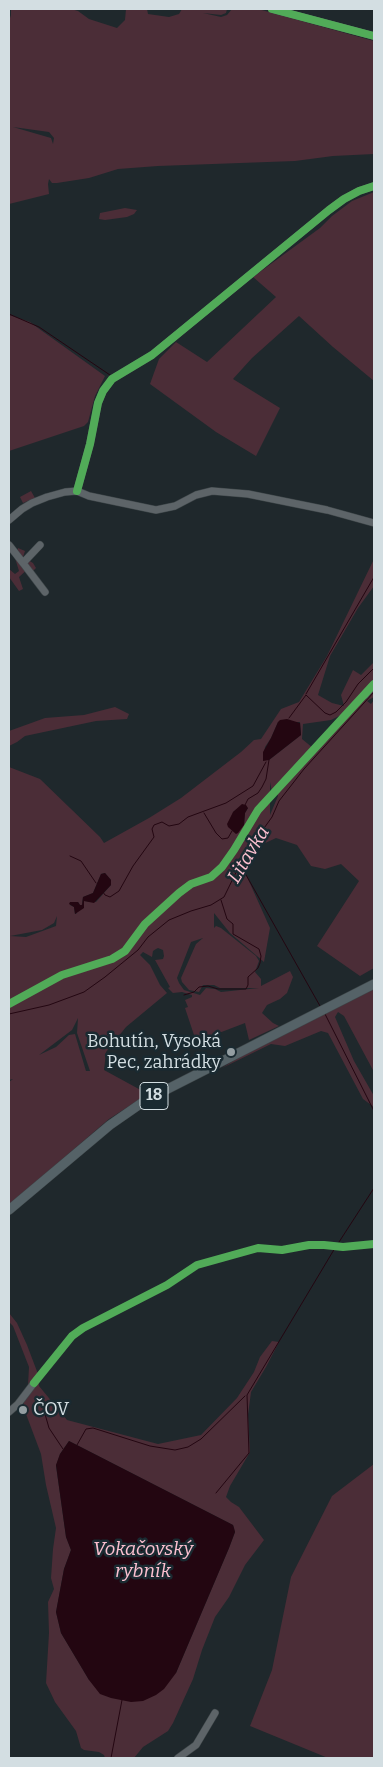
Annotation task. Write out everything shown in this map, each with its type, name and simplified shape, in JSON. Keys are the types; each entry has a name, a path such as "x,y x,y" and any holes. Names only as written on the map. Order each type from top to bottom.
{"main road":[{"name":"18","path":"9,1210 125,1113 146,1100 374,984"}],"street":[{"path":"272,9 374,36"},
{"path":"78,491 98,403 102,391 112,379 152,355 337,205 359,192 374,186"},
{"path":"9,520 22,509 40,500 65,492 78,491 89,496 156,510 175,506 204,492 229,492 327,510 374,523"},
{"path":"9,545 45,592"},
{"path":"23,563 40,545"},
{"path":"365,695 374,684"},
{"path":"9,1412 18,1404 34,1383"},
{"path":"178,1758 196,1745 215,1714"}],"shaded area":[{"path":"11,9 71,9 78,11 89,19 117,28 125,20 126,9 147,9 148,14 169,17 179,14 182,9 227,9 226,13 221,15 203,13 221,17 227,15 232,9 258,9 374,41 374,154 333,156 295,161 118,169 89,178 57,183 52,183 49,179 49,194 9,204 9,12 11,18","holes":["13,127 49,132 54,138 53,144 51,138"]},
{"path":"374,192 374,381 299,316 252,358 233,379 280,408 256,456 216,432 150,384 159,359 176,342 207,362 276,297 253,277 320,228 352,201"},
{"path":"125,208 137,210 134,214 127,217 99,219 100,213"},
{"path":"9,315 30,322 105,376 95,396 88,422 84,426 9,451"},
{"path":"31,491 35,498 23,503 20,497"},
{"path":"18,548 25,551 23,557 33,563 36,568 32,572 29,568 19,577 23,589 19,591 9,577 9,569 15,574 19,571 15,558"},
{"path":"374,559 374,586 358,608 330,656 318,695 332,703 344,706 341,695 353,670 361,675 374,662 374,697 367,701 371,704 374,700 374,968 360,976 317,946 359,881 341,864 325,869 311,866 297,845 276,838 259,846 250,847 263,826 239,859 270,928 264,962 230,933 214,913 214,928 216,926 221,928 256,956 259,961 255,972 261,979 261,986 290,971 293,977 287,993 280,999 267,1005 262,1013 279,1026 249,1040 245,1023 198,1041 194,1035 185,1008 188,1007 185,1000 192,997 192,995 182,992 173,993 168,988 170,987 155,960 163,959 163,950 156,949 153,951 152,957 143,952 140,955 150,965 160,985 167,993 126,1027 106,1052 104,1070 148,1094 109,1119 9,1205 9,1082 13,1079 9,1080 9,767 40,779 104,843 181,798 254,740 261,739 281,709 299,702 327,656","holes":["355,708 313,748 302,739 303,724 331,720","278,722 300,722 301,735 269,760 263,760 265,747","270,782 272,792 276,789 278,796 270,815","248,808 245,813 244,825 233,812 237,809","105,873 111,880 111,885 96,902 84,901 82,904 83,897 93,893 101,874","72,902 78,902 82,905 76,914 74,907 70,905","57,916 56,926 26,937 10,936 42,930 54,923","203,938 196,944 181,978 189,990 199,992 203,985 214,985 220,988 259,988 221,992 206,988 200,995 184,990 177,978 191,942","78,1018 77,1033 90,1071 86,1071 75,1034 69,1035 56,1047 39,1055 72,1030"]},
{"path":"115,707 129,714 127,719 96,721 25,736 9,746 9,731 45,718 84,715"},
{"path":"374,986 374,1072 344,1016 338,1012 335,1017 354,1061 374,1096 374,1107 363,1099 328,1033 321,1031 285,1046 271,1044 222,1068 249,1051"},
{"path":"9,1313 17,1323 27,1345 38,1374 39,1386 67,1420 158,1444 201,1435 237,1398 254,1372 260,1357 272,1341 279,1342 251,1392 248,1415 250,1452 230,1486 226,1497 239,1507 264,1540 245,1565 229,1597 215,1617 193,1679 173,1723 168,1731 143,1747 134,1758 105,1758 99,1752 81,1748 76,1731 55,1702 46,1683 49,1633 48,1602 54,1589 51,1578 56,1528 41,1454 26,1414 22,1395 28,1385 29,1367 13,1326 9,1322","holes":["69,1441 233,1525 235,1532 229,1548 176,1673 89,1680 61,1633 56,1612 64,1569 71,1550 66,1537 56,1466 60,1454"]},
{"path":"374,1464 374,1758 328,1758 250,1726 272,1670 291,1577 332,1496"}],"water":[{"path":"287,719 300,723 301,735 269,760 263,761 263,752 278,722"},
{"path":"242,804 248,808 245,813 244,825 236,834 227,824 233,812"},
{"path":"105,873 111,880 111,885 94,903 84,901 84,908 75,914 74,907 69,904 70,902 78,902 82,905 83,897 93,893 101,874"},
{"name":"Vokačovský rybník","path":"69,1441 233,1525 234,1528 235,1532 229,1548 176,1673 164,1689 143,1701 131,1702 100,1694 89,1680 61,1633 56,1612 64,1569 71,1550 66,1537 56,1465 60,1454"}],"waterway":[{"path":"9,314 39,327 110,375"},
{"path":"306,694 374,577"},
{"path":"289,718 306,695 325,713 330,715 336,712 346,702 358,684 374,668"},
{"name":"Litavka","path":"9,1014 49,1005 84,992 138,950 148,937 169,920 211,905 224,897 244,856 272,817 279,801 304,769 374,692"},
{"path":"245,805 248,799 258,793 262,787 266,779 269,760"},
{"path":"103,892 110,897 119,891 133,866 154,837 152,829 154,825 162,822 169,826 179,824 188,817 226,803 253,786 266,762"},
{"path":"204,813 216,833 222,839 228,838 232,831"},
{"path":"70,856 81,861 96,883"},
{"path":"241,866 320,1006"},
{"path":"184,995 194,992 199,987 208,986 218,989 246,989 248,977 258,968 260,963 259,949 233,934 233,924 227,919 221,900"},
{"path":"325,1014 374,1111"},
{"path":"339,1242 374,1188"},
{"path":"216,1493 249,1453 247,1395 335,1248"},
{"path":"77,1445 86,1429 93,1428 150,1446 175,1450 188,1447 201,1439 245,1396"},
{"path":"43,1407 49,1428 63,1449"},
{"path":"111,1758 122,1700"}],"cycle path":[{"path":"272,9 374,36"},
{"path":"77,491 90,444 98,403 103,391 112,379 152,355 329,210 344,199 374,186"},
{"path":"9,1004 62,975 112,959 125,951 145,924 179,893 191,884 211,877 222,867 234,850 258,810 374,684"},
{"path":"34,1383 72,1336 83,1328 167,1285 197,1265 258,1248 282,1250 309,1245 343,1247 374,1244"}],"place":[{"name":"Bohutín, Vysoká Pec, zahrádky","path":"231,1052"},
{"name":"ČOV","path":"23,1410"}]}
